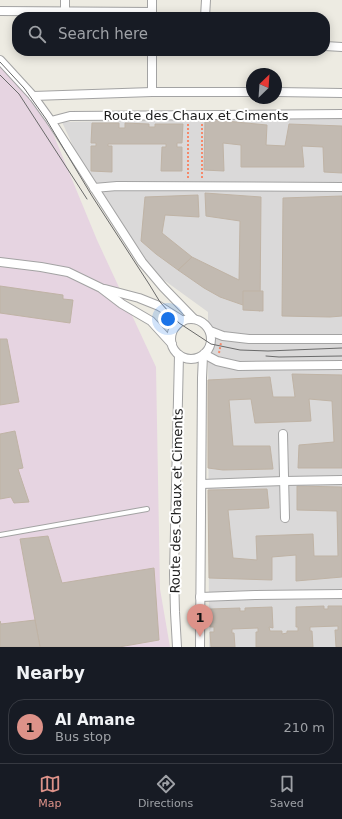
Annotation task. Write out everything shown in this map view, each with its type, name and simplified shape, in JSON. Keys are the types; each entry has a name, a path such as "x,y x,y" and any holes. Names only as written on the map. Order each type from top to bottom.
{"street":[{"path":"0,11 65,12 65,0"},
{"path":"152,0 152,12"},
{"path":"206,0 206,12"},
{"path":"330,46 342,47"},
{"path":"152,56 152,92"},
{"path":"0,60 33,96 51,121 142,262 163,287 194,319"},
{"name":"Route des Chaux et Ciments","path":"33,96 152,92 246,92"},
{"name":"Route des Chaux et Ciments","path":"282,92 342,93"},
{"name":"Route des Chaux et Ciments","path":"51,121 70,116 342,114"},
{"path":"94,188 116,186 342,187"},
{"path":"0,262 68,272 101,288 139,298 159,306 182,321"},
{"path":"101,288 122,304 151,321 172,344"},
{"path":"194,319 201,321 210,331 211,344 204,355 191,359 184,358 174,350 171,338 176,327 182,321 194,319"},
{"path":"210,331 223,336 249,339 342,339"},
{"name":"Route des Chaux et Ciments","path":"177,647 174,612 174,574 179,355"},
{"path":"204,355 217,361 239,366 342,365"},
{"name":"Route des Chaux et Ciments","path":"200,647 202,378 204,355"},
{"path":"283,434 285,518"},
{"path":"202,484 342,480"},
{"path":"200,597 342,594"}],"lane":[{"path":"0,535 147,508"}],"path":[{"path":"188,115 188,187"},
{"path":"202,115 202,187"},
{"path":"217,361 223,336"}],"shaded area":[{"path":"0,58 38,97 97,240 156,367 160,589 170,647 0,647"},
{"path":"342,117 342,647 209,647 208,312 139,262 83,168 62,122"}],"building":[{"path":"205,119 267,125 266,145 285,146 289,124 342,126 342,173 324,172 323,147 302,146 304,167 241,167 241,145 223,143 224,171 204,170"},
{"path":"92,123 119,123 119,128 125,128 125,123 149,124 149,127 155,127 155,124 183,124 182,143 177,143 177,147 182,147 182,171 161,171 162,147 166,147 166,144 108,144 108,146 112,146 112,172 91,171 91,146 96,146 96,143 91,143"},
{"path":"205,193 261,197 260,311 220,297 178,270 192,257 239,280 240,221 206,216"},
{"path":"198,195 199,217 165,215 162,233 192,257 178,270 141,241 145,197"},
{"path":"342,196 342,316 282,316 283,198"},
{"path":"0,286 63,295 63,299 73,300 70,323 0,313"},
{"path":"243,291 263,291 263,311 243,310"},
{"path":"0,339 7,339 19,402 0,405"},
{"path":"292,374 342,375 342,468 298,468 299,445 334,442 332,401 309,399 311,421 255,423 251,399 229,400 233,446 270,446 273,469 223,470 208,468 208,380 270,377 273,397 295,397"},
{"path":"15,431 23,468 18,469 29,502 14,503 11,497 0,499 0,434"},
{"path":"297,486 342,487 342,577 296,581 296,555 272,557 272,580 209,578 208,490 267,489 269,508 228,510 233,558 257,560 256,536 313,534 314,556 338,556 337,511 297,510"},
{"path":"48,536 62,583 154,568 159,640 119,647 40,647 20,539"},
{"path":"324,606 324,609 328,609 328,606 342,606 342,647 336,647 335,630 338,630 338,626 310,627 310,631 312,631 313,647 256,647 256,632 258,632 258,628 232,629 232,633 234,633 235,647 211,647 210,632 214,632 214,627 210,627 210,609 240,608 240,611 245,611 245,608 272,607 273,628 269,627 270,631 282,631 282,634 287,633 287,631 298,631 298,627 296,627 296,607"},
{"path":"35,620 40,647 0,647 0,621 1,624"}],"tram line":[{"path":"0,62 24,88 46,119 92,196 160,302 179,323 211,344 240,350 268,351 342,348"},
{"path":"0,75 19,94 87,199"},
{"path":"266,356 342,356"}],"place":[{"name":"Al Amane","path":"200,637"}]}
